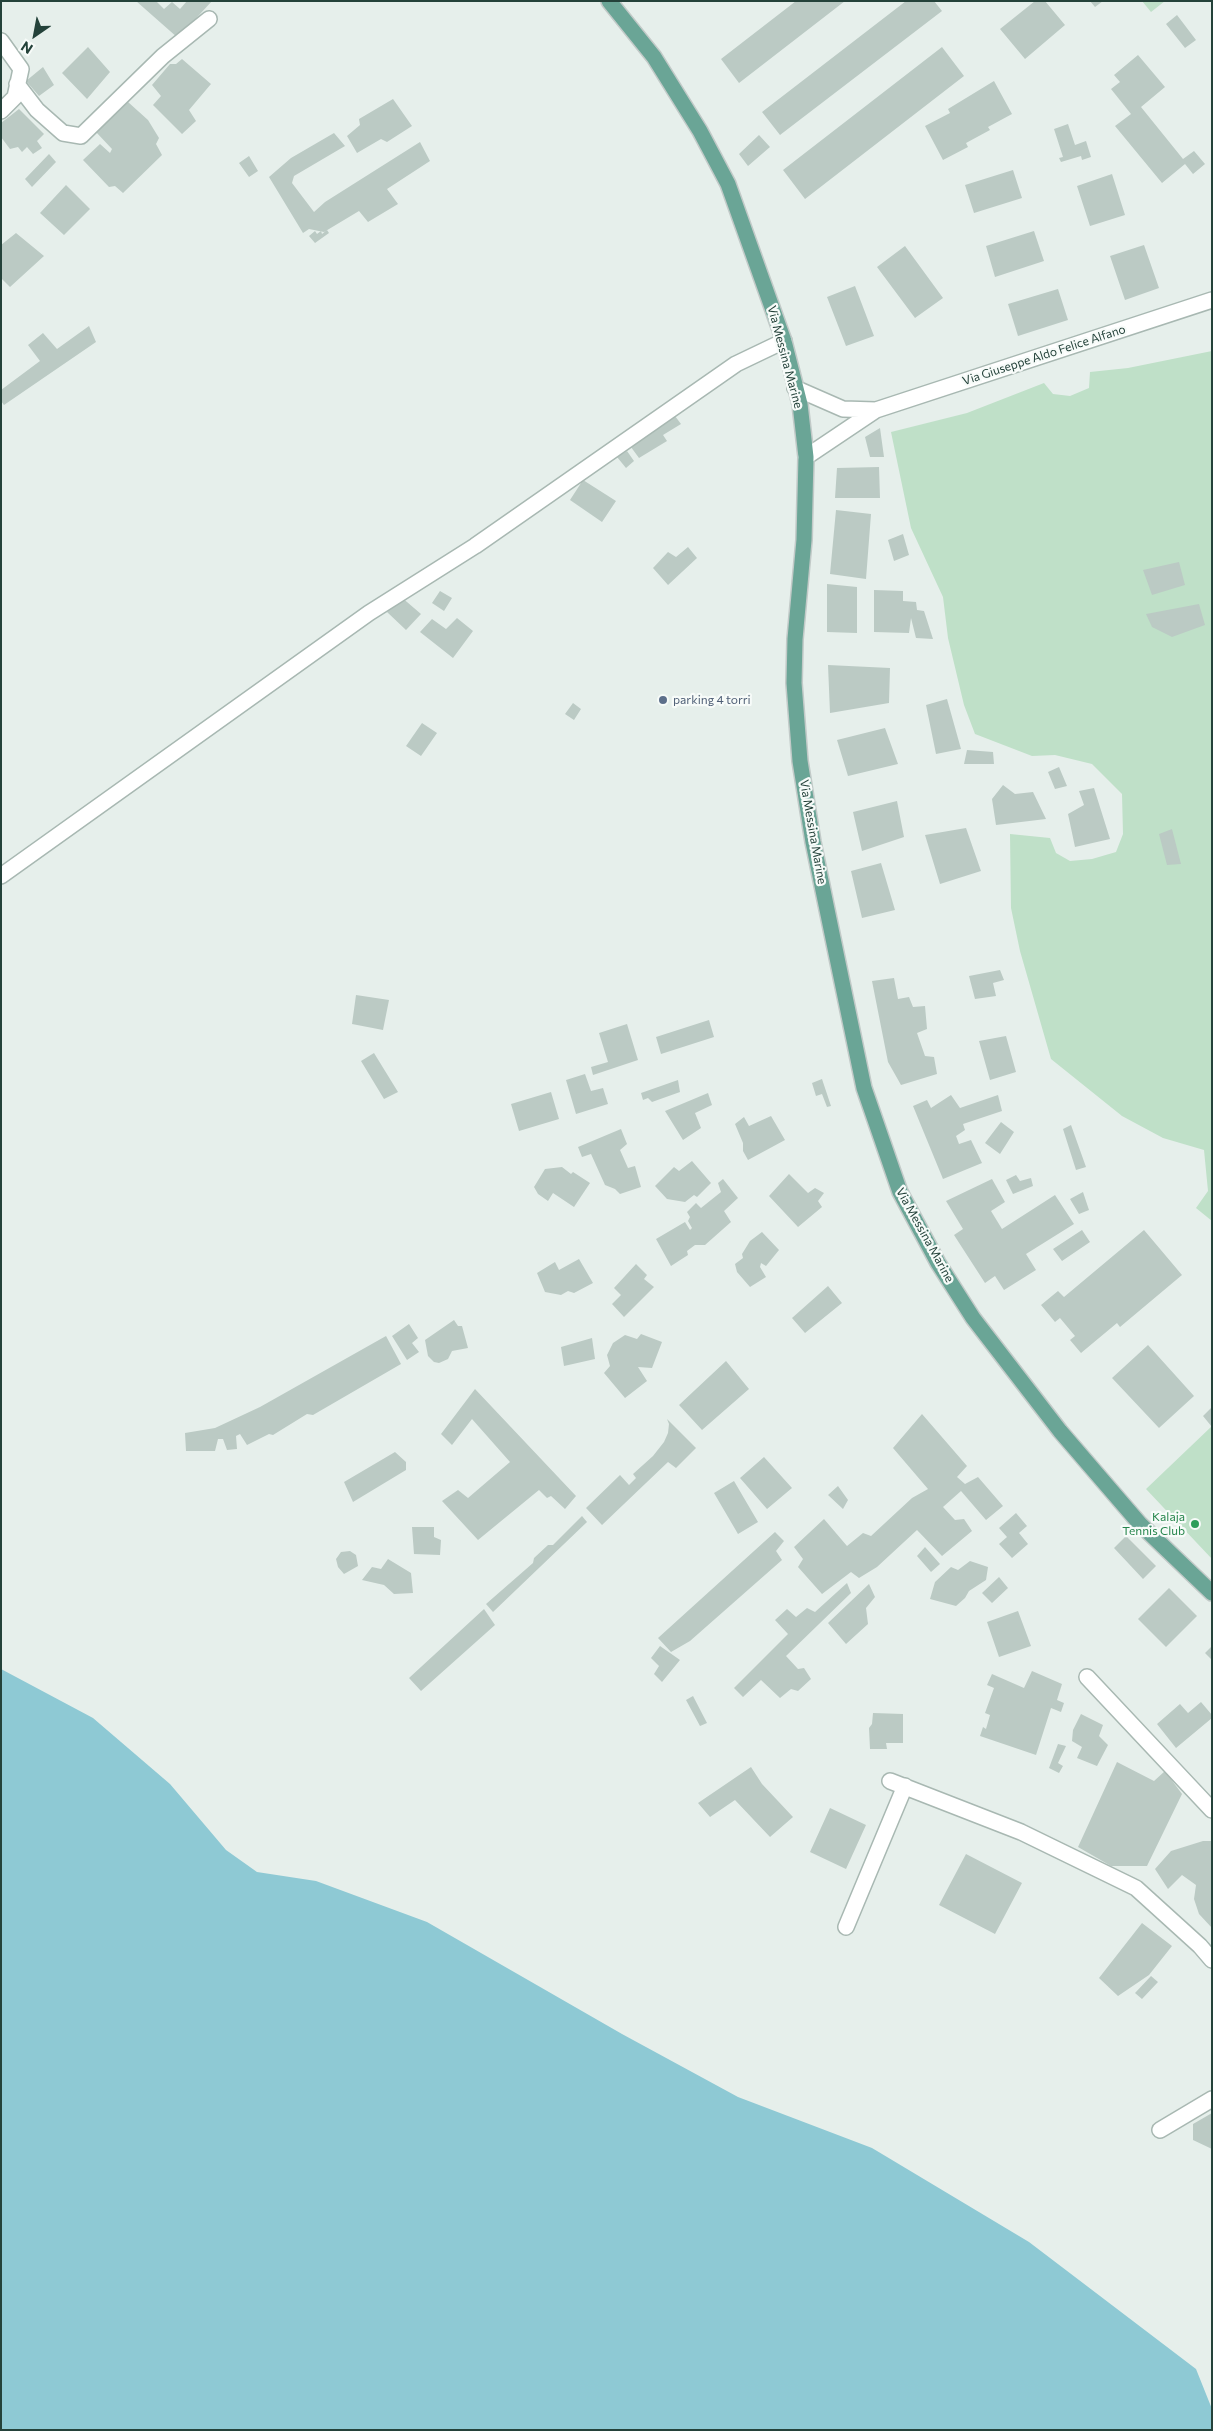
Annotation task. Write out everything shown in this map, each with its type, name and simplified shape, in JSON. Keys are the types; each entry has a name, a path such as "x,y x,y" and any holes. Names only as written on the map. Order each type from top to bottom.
{"main road":[{"name":"Via Messina Marine","path":"609,1 654,57 704,138 728,184 784,341 796,388 806,457 804,540 795,639 795,693 800,761 813,842 851,1017 864,1088 900,1192 972,1318 1060,1431 1140,1524 1212,1592"}],"street":[{"path":"18,84 37,110 63,133 81,136 163,56 209,19"},
{"path":"1,41 21,69 15,97 1,111"},
{"name":"Via Giuseppe Aldo Felice Alfano","path":"806,457 876,410 1212,300"},
{"path":"1,876 369,613 475,546 736,364 784,341"},
{"name":"Via Giuseppe Aldo Felice Alfano","path":"796,388 843,409 876,410"},
{"path":"1088,1677 1212,1810"},
{"path":"890,1781 1021,1832 1136,1888 1200,1946 1212,1960"},
{"path":"846,1927 905,1786"},
{"path":"1160,2130 1212,2099"}],"green space":[{"path":"1142,1 1165,1 1151,12"},
{"path":"1212,351 1212,1221 1196,1208 1208,1191 1204,1150 1163,1138 1122,1116 1051,1059 1020,951 1011,908 1010,834 1050,838 1056,853 1070,861 1092,859 1116,852 1123,834 1122,794 1092,764 1055,755 1032,756 975,734 964,705 948,638 943,597 911,528 891,432 967,413 1044,383 1053,394 1070,396 1089,388 1090,372 1128,368"},
{"name":"Kalaja Tennis Club","path":"1212,1426 1212,1559 1146,1489"}],"water":[{"path":"1,1669 93,1718 170,1784 226,1850 257,1872 316,1881 427,1922 622,2034 738,2097 872,2148 1029,2242 1196,2369 1212,2409 1212,2430 1,2430"}],"building":[{"path":"136,1 156,1 164,9 172,2 180,9 187,1 212,1 178,38"},
{"path":"796,1 845,1 739,83 721,59"},
{"path":"906,1 934,1 942,11 780,135 762,112"},
{"path":"1035,1 1045,1 1065,25 1025,59 1000,29"},
{"path":"1090,1 1103,1 1095,7"},
{"path":"1177,15 1196,40 1185,48 1166,24"},
{"path":"88,47 110,72 87,99 62,73"},
{"path":"942,47 964,76 805,199 783,170"},
{"path":"1138,55 1165,87 1141,107 1183,159 1194,151 1205,164 1193,174 1185,164 1162,183 1115,126 1131,114 1111,89 1120,82 1114,75"},
{"path":"182,59 211,84 189,110 196,121 182,134 153,105 161,96 152,85 170,64 176,64"},
{"path":"43,67 54,85 39,96 26,81"},
{"path":"994,81 1012,114 988,127 990,130 966,143 968,147 943,160 925,126 950,113 948,109"},
{"path":"393,99 412,126 387,142 381,139 357,153 347,136 360,125 359,119"},
{"path":"128,102 148,120 159,138 156,144 162,155 123,193 115,186 109,187 83,160 100,144 110,153 112,149 96,132"},
{"path":"19,109 44,134 37,141 42,148 33,154 27,147 22,152 18,147 10,149 1,137 1,123"},
{"path":"1068,124 1075,145 1086,141 1091,157 1082,160 1081,156 1061,162 1059,158 1063,157 1054,129"},
{"path":"334,133 345,146 294,176 292,183 314,212 325,202 420,142 430,161 387,189 398,204 368,222 359,211 324,232 309,229 303,233 269,177 291,158"},
{"path":"759,135 770,147 748,166 739,154"},
{"path":"49,154 56,162 32,187 25,179"},
{"path":"249,156 258,171 249,177 239,163"},
{"path":"1013,170 1022,198 974,213 965,185"},
{"path":"1112,174 1125,215 1090,226 1077,186"},
{"path":"66,185 90,209 64,235 40,213"},
{"path":"327,230 329,233 315,243 309,236 315,231 317,234 321,231 322,234"},
{"path":"1034,231 1044,261 995,277 986,246"},
{"path":"16,233 44,256 10,287 1,278 1,245"},
{"path":"1144,245 1159,288 1125,300 1110,256"},
{"path":"905,246 943,298 915,318 877,267"},
{"path":"855,286 874,336 846,346 827,297"},
{"path":"1058,289 1068,320 1018,336 1008,304"},
{"path":"89,326 96,342 4,405 1,401 1,390 40,361 28,345 43,333 57,349"},
{"path":"672,412 681,424 663,435 667,441 639,458 628,443"},
{"path":"880,428 884,457 870,457 865,437"},
{"path":"627,451 634,461 626,468 617,457"},
{"path":"879,467 880,498 835,498 837,468"},
{"path":"583,480 616,501 602,522 570,500"},
{"path":"836,510 871,514 866,579 830,574"},
{"path":"903,534 909,555 894,561 888,540"},
{"path":"688,547 697,558 668,585 653,568 668,552 676,557"},
{"path":"1179,562 1185,585 1152,595 1143,570"},
{"path":"827,584 857,587 857,633 827,632"},
{"path":"874,590 903,591 903,601 916,602 917,610 924,611 933,639 916,638 911,618 909,633 874,632"},
{"path":"440,591 452,598 444,611 432,603"},
{"path":"400,596 421,614 406,630 387,612"},
{"path":"1199,604 1205,625 1172,637 1152,627 1146,614"},
{"path":"457,618 473,631 453,658 420,632 432,619 446,629"},
{"path":"828,665 890,668 889,703 830,713"},
{"path":"947,699 961,749 936,754 926,705"},
{"path":"573,703 581,709 574,720 565,714"},
{"path":"422,723 437,733 421,756 406,746"},
{"path":"885,728 898,764 848,776 837,740"},
{"path":"967,750 993,752 994,764 964,764"},
{"path":"1059,767 1067,786 1055,789 1048,772"},
{"path":"1003,785 1015,794 1033,792 1046,819 996,825 992,799"},
{"path":"1094,788 1110,839 1075,847 1068,814 1084,805 1079,791"},
{"path":"897,801 904,837 862,851 853,812"},
{"path":"966,828 981,871 940,884 925,835"},
{"path":"1172,829 1181,864 1167,865 1159,834"},
{"path":"881,863 895,910 862,918 851,871"},
{"path":"1000,970 1004,980 993,983 996,996 975,999 969,976"},
{"path":"894,978 898,999 909,997 913,1007 925,1006 927,1029 917,1033 925,1056 934,1057 937,1074 901,1085 888,1062 872,981"},
{"path":"356,995 389,1000 383,1030 352,1024"},
{"path":"709,1020 714,1037 661,1054 656,1037"},
{"path":"627,1024 638,1060 593,1075 591,1067 608,1062 599,1033"},
{"path":"1006,1036 1016,1072 990,1080 979,1041"},
{"path":"374,1053 398,1092 384,1099 361,1061"},
{"path":"585,1074 591,1091 603,1088 608,1104 576,1114 566,1080"},
{"path":"822,1079 831,1106 827,1107 822,1094 816,1096 812,1083"},
{"path":"678,1080 680,1092 652,1102 648,1098 643,1100 641,1093"},
{"path":"551,1092 559,1119 519,1131 511,1104"},
{"path":"708,1093 712,1105 695,1113 701,1128 683,1140 665,1111"},
{"path":"951,1095 960,1108 998,1095 1002,1111 963,1124 965,1130 956,1136 959,1144 971,1140 982,1163 943,1179 913,1106 927,1100 931,1108"},
{"path":"771,1116 785,1140 748,1160 743,1151 743,1143 735,1124 744,1117 749,1126"},
{"path":"1001,1122 1014,1132 1000,1154 985,1143"},
{"path":"1071,1125 1086,1167 1076,1170 1063,1129"},
{"path":"621,1129 627,1144 620,1150 628,1168 635,1166 641,1187 620,1194 615,1189 605,1185 591,1154 582,1157 578,1147"},
{"path":"692,1161 711,1183 697,1197 694,1195 685,1202 667,1199 655,1186 674,1167 679,1171"},
{"path":"562,1167 571,1174 573,1172 590,1183 574,1207 553,1193 548,1201 538,1194 534,1187 545,1169"},
{"path":"789,1174 808,1193 815,1188 824,1193 818,1201 822,1207 798,1227 769,1196"},
{"path":"1016,1175 1020,1181 1031,1178 1033,1186 1013,1194 1006,1180"},
{"path":"723,1179 738,1198 724,1211 731,1222 705,1245 695,1245 687,1251 688,1255 671,1266 656,1239 685,1222 690,1230 692,1228 688,1221 690,1217 687,1212 696,1203 701,1208 721,1192 718,1183"},
{"path":"992,1179 1005,1202 991,1211 1002,1229 1055,1195 1074,1224 1026,1254 1036,1270 1004,1290 995,1276 985,1283 954,1235 963,1229 946,1201"},
{"path":"1083,1192 1089,1210 1079,1214 1070,1199"},
{"path":"1082,1230 1090,1242 1062,1261 1053,1249"},
{"path":"1144,1230 1182,1275 1120,1327 1117,1323 1081,1353 1070,1340 1075,1336 1060,1318 1055,1322 1041,1305 1058,1291 1064,1297"},
{"path":"762,1232 779,1250 766,1266 761,1263 760,1267 766,1277 750,1287 737,1272 735,1264 743,1258 742,1254 750,1241"},
{"path":"579,1259 593,1283 574,1293 568,1291 561,1295 545,1292 537,1273 555,1262 559,1270"},
{"path":"636,1264 647,1275 644,1279 654,1287 624,1317 612,1304 621,1295 614,1288"},
{"path":"828,1286 842,1303 805,1333 792,1318"},
{"path":"454,1320 458,1326 462,1326 468,1348 452,1351 448,1359 439,1363 434,1362 428,1356 425,1340"},
{"path":"409,1324 418,1338 412,1343 419,1352 407,1360 392,1336"},
{"path":"641,1334 662,1342 652,1368 638,1367 647,1381 625,1398 604,1373 610,1366 607,1355 613,1343 625,1335 637,1339"},
{"path":"386,1336 401,1364 313,1415 307,1414 273,1435 269,1434 247,1445 240,1434 236,1436 237,1449 227,1450 223,1439 218,1439 215,1451 186,1451 185,1433 215,1428 260,1407"},
{"path":"592,1338 595,1359 564,1366 561,1347"},
{"path":"1148,1345 1194,1396 1159,1428 1112,1378"},
{"path":"726,1361 749,1389 702,1430 679,1405"},
{"path":"475,1389 576,1496 565,1509 551,1496 547,1498 539,1490 478,1540 442,1501 458,1490 468,1498 510,1462 472,1419 452,1445 441,1434"},
{"path":"1212,1407 1212,1427 1203,1416"},
{"path":"922,1414 967,1466 957,1477 965,1484 978,1477 1003,1506 986,1520 961,1491 943,1507 955,1520 964,1519 972,1531 942,1556 917,1530 877,1567 859,1578 851,1572 822,1594 798,1567 803,1559 794,1547 824,1519 847,1546 863,1533 871,1536 912,1498 928,1489 893,1448"},
{"path":"667,1419 696,1448 676,1468 668,1462 602,1525 586,1508 620,1475 629,1485 636,1478 633,1474 653,1456 664,1442 668,1433 669,1424"},
{"path":"395,1452 406,1462 406,1470 353,1502 344,1482"},
{"path":"764,1457 792,1488 767,1509 740,1478"},
{"path":"734,1481 758,1522 738,1534 714,1493"},
{"path":"838,1486 848,1500 843,1509 828,1495"},
{"path":"1016,1513 1027,1526 1019,1533 1028,1544 1012,1558 999,1544 1007,1537 999,1528"},
{"path":"582,1516 587,1522 493,1612 486,1604 533,1563 534,1558 548,1545 553,1545"},
{"path":"412,1527 434,1527 434,1537 441,1540 440,1555 414,1554"},
{"path":"775,1532 784,1541 776,1551 782,1560 690,1641 671,1652 658,1638"},
{"path":"1126,1536 1156,1566 1143,1579 1114,1548"},
{"path":"925,1547 940,1564 931,1572 917,1556"},
{"path":"350,1551 356,1555 358,1566 344,1574 338,1567 336,1559 341,1552"},
{"path":"388,1559 411,1573 413,1593 394,1594 384,1585 362,1580 372,1567 381,1569"},
{"path":"970,1561 988,1567 986,1580 969,1591 965,1598 956,1606 930,1599 935,1582 951,1567 958,1570"},
{"path":"999,1577 1008,1588 992,1603 982,1593"},
{"path":"847,1583 851,1593 786,1656 798,1669 804,1668 811,1679 798,1691 791,1689 780,1698 761,1680 743,1697 734,1688 788,1634 775,1620 787,1609 796,1617 807,1608 815,1612"},
{"path":"869,1584 875,1597 866,1608 868,1624 846,1644 828,1623"},
{"path":"1169,1588 1197,1616 1166,1647 1138,1619"},
{"path":"484,1609 495,1625 421,1691 409,1678"},
{"path":"1018,1611 1031,1646 999,1657 987,1622"},
{"path":"660,1646 680,1660 662,1682 654,1674 659,1666 651,1658"},
{"path":"1212,1646 1212,1660 1205,1653"},
{"path":"1032,1671 1062,1684 1057,1700 1064,1703 1061,1712 1051,1708 1036,1755 980,1736 983,1727 986,1729 990,1715 985,1713 994,1688 987,1685 992,1674 1024,1688"},
{"path":"693,1696 707,1723 700,1726 686,1700"},
{"path":"1201,1702 1212,1715 1212,1718 1176,1748 1157,1724 1180,1704 1188,1713"},
{"path":"873,1713 903,1714 903,1743 886,1743 887,1749 870,1749 869,1728 872,1724"},
{"path":"1081,1714 1103,1725 1099,1736 1108,1745 1097,1766 1077,1758 1082,1747 1072,1741 1073,1730"},
{"path":"1058,1744 1066,1746 1058,1763 1063,1766 1059,1773 1049,1768"},
{"path":"1117,1762 1154,1781 1165,1771 1182,1794 1147,1866 1111,1866 1078,1847"},
{"path":"751,1767 762,1784 793,1817 770,1837 735,1800 710,1817 698,1803"},
{"path":"830,1808 866,1825 846,1869 810,1852"},
{"path":"1203,1841 1212,1841 1212,1928 1199,1914 1194,1899 1196,1885 1182,1875 1168,1889 1155,1869 1171,1851"},
{"path":"966,1854 1022,1883 995,1934 939,1905"},
{"path":"1142,1923 1172,1946 1149,1975 1118,1996 1099,1978"},
{"path":"1151,1976 1158,1982 1142,1999 1135,1993"},
{"path":"1212,2113 1212,2149 1193,2140 1193,2124"}],"place":[{"name":"parking 4 torri","path":"663,700"},
{"name":"Kalaja Tennis Club","path":"1195,1524"}]}
